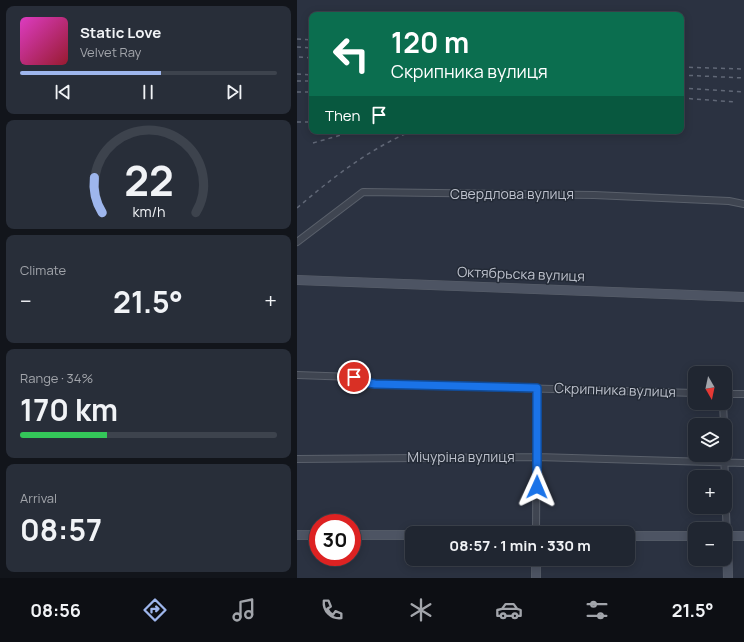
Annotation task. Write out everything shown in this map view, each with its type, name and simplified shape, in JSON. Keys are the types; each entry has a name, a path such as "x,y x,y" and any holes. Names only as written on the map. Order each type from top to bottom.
{"main road":[{"name":"Октябрьска вулиця","path":"297,280 744,297"},
{"path":"297,535 309,535"},
{"path":"361,535 405,535"},
{"path":"635,536 688,536"},
{"path":"732,536 744,536"},
{"path":"536,566 536,578"},
{"path":"727,566 727,578"}],"street":[{"name":"Свердлова вулиця","path":"297,242 363,192 594,195 729,201 744,204"},
{"name":"Скрипника вулиця","path":"297,375 354,377 375,384 688,393"},
{"path":"536,526 537,388"},
{"path":"732,394 744,394"},
{"name":"Мічуріна вулиця","path":"297,459 537,457 744,464"},
{"path":"724,463 724,470"}],"railway":[{"path":"297,39 309,40"},
{"path":"297,47 309,48"},
{"path":"299,57 309,58"},
{"path":"684,67 744,69"},
{"path":"297,74 309,75"},
{"path":"684,75 744,78"},
{"path":"297,81 309,81"},
{"path":"684,88 744,92"},
{"path":"297,92 309,92"},
{"path":"684,98 735,102"},
{"path":"297,122 309,122"},
{"path":"313,143 344,134"},
{"path":"297,208 351,165 381,146 405,134"}],"route":[{"path":"354,377 375,384 537,388 537,487"}]}
